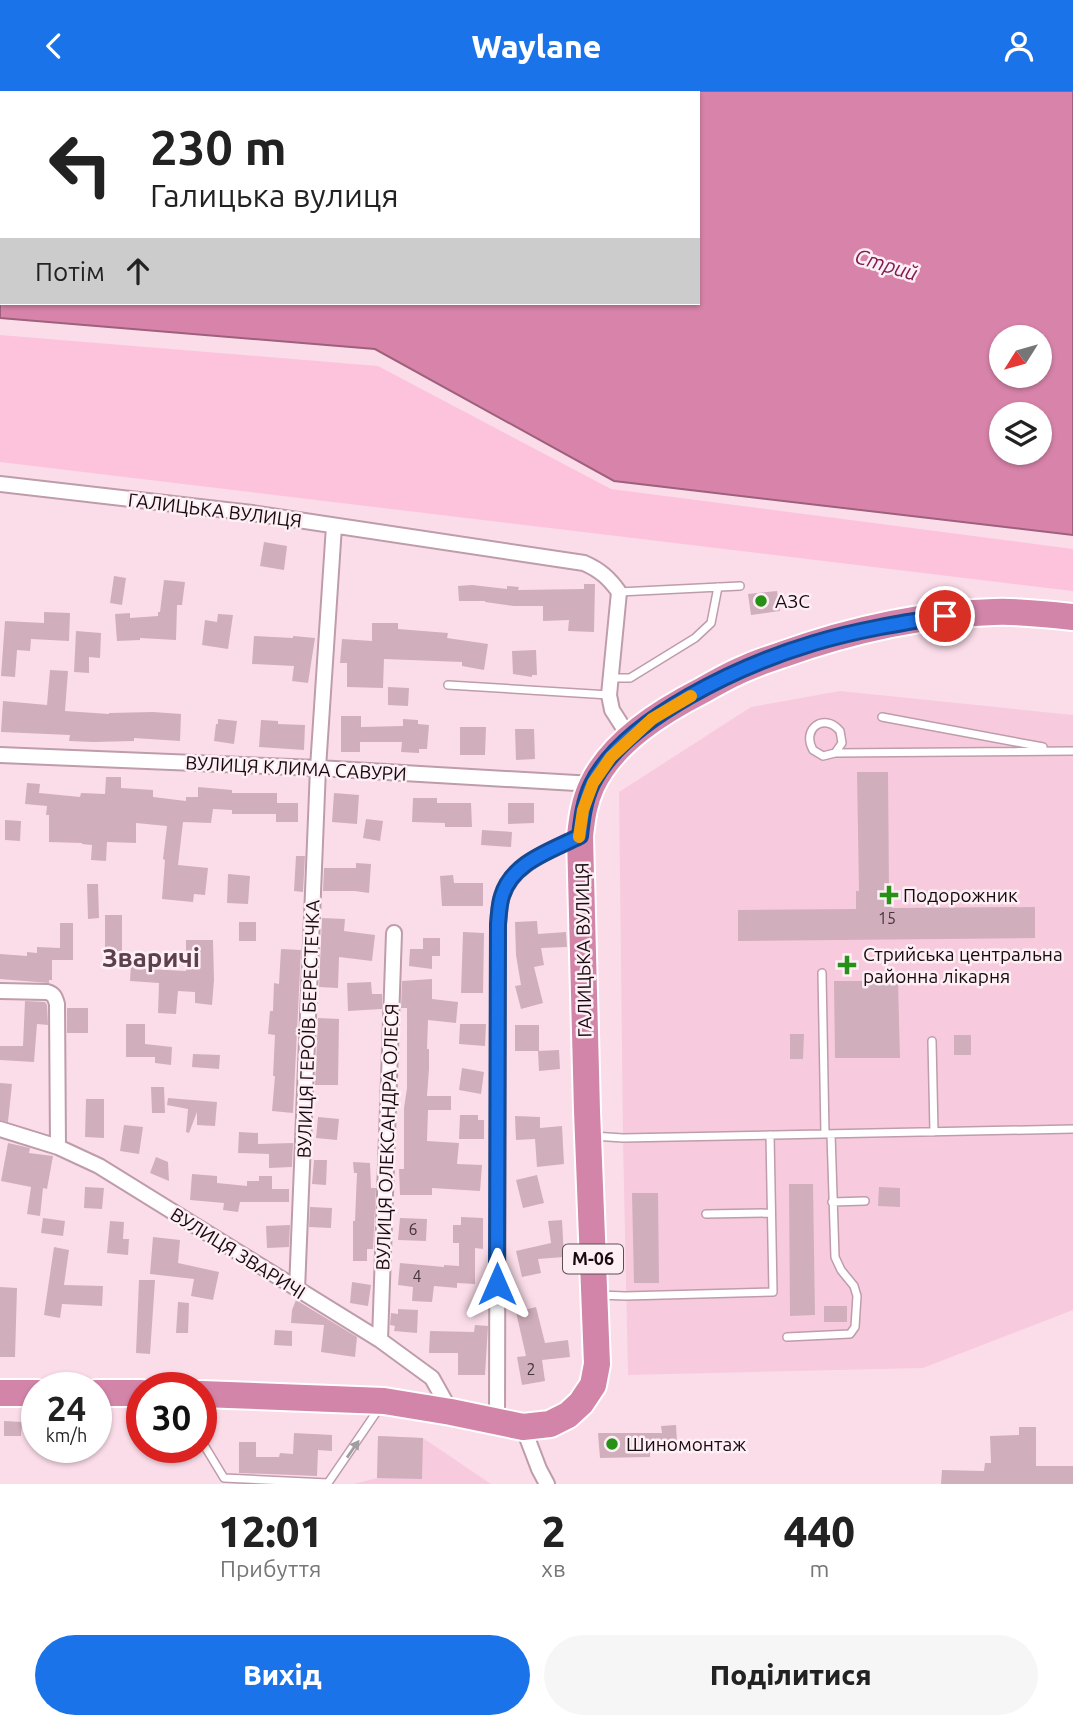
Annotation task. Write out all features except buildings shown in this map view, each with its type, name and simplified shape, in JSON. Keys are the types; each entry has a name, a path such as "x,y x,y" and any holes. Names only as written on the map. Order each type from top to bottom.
{"highway":[{"name":"М-06","path":"630,738 676,703 747,667 813,643 884,626 945,616 994,612 1073,617"},
{"name":"ГАЛИЦЬКА ВУЛИЦЯ","path":"217,1395 384,1401 523,1427 550,1424 568,1415 581,1403 593,1385 597,1364 580,836 583,810 593,783 611,757 630,738"},
{"path":"0,1394 21,1394"}],"street":[{"name":"ГАЛИЦЬКА ВУЛИЦЯ","path":"0,484 252,513 584,563 611,580 619,592"},
{"name":"ВУЛИЦЯ ГЕРОЇВ БЕРЕСТЕЧКА","path":"297,1290 318,768 334,526"},
{"path":"619,592 609,695 612,710 630,738"},
{"name":"ВУЛИЦЯ КЛИМА САВУРИ","path":"0,755 593,783"},
{"path":"497,1422 498,924 502,896 515,873 527,863 580,836"},
{"name":"ВУЛИЦЯ ОЛЕКСАНДРА ОЛЕСЯ","path":"380,1340 394,933"},
{"path":"0,991 47,992 56,998 58,1147"},
{"name":"ВУЛИЦЯ ЗВАРИЧІ","path":"0,1129 58,1147 99,1166 380,1340 432,1378 451,1412"},
{"path":"523,1427 547,1484"}],"lane":[{"path":"619,592 740,586"},
{"path":"610,678 629,678 695,638 711,623 718,587"},
{"path":"448,685 609,695"},
{"path":"882,717 1060,751"},
{"path":"835,753 842,743 840,731 824,722 813,727 809,739 813,750 823,756 835,753 1073,751"},
{"path":"787,1337 850,1335 855,1327 857,1296 854,1286 841,1270 835,1257 822,973"},
{"path":"932,1041 934,1132"},
{"path":"589,1135 623,1138 1073,1129"},
{"path":"595,1295 773,1292 770,1135"},
{"path":"832,1202 865,1201"},
{"path":"706,1214 771,1213"},
{"path":"215,1463 224,1478 328,1483 384,1401"}],"shaded area":[{"path":"0,335 378,366 611,489 1073,549 1073,591 0,462"},
{"name":"Стрийська центральна районна лікарня","path":"840,691 1073,715 1073,1310 923,1368 628,1375 619,792 751,707"},
{"path":"378,1436 423,1438 491,1484 353,1484 377,1478"}],"water":[{"name":"Стрий","path":"700,91 1073,91 1073,535 614,481 375,349 0,318 0,305 700,305"}],"slow traffic":[{"path":"579,837 583,810 593,783 611,757 652,719 691,696"}],"place":[{"name":"АЗС","path":"761,601"},
{"name":"Подорожник","path":"889,895"},
{"name":"Стрийська центральна районна лікарня","path":"847,965"},
{"name":"Шиномонтаж","path":"612,1444"}],"district":[{"name":"Зваричі","path":"151,958"}],"route":[{"path":"497,1284 498,924 502,896 515,873 527,863 580,836 583,810 593,783 611,757 652,719 676,703 747,667 813,643 884,626 945,616"}]}
